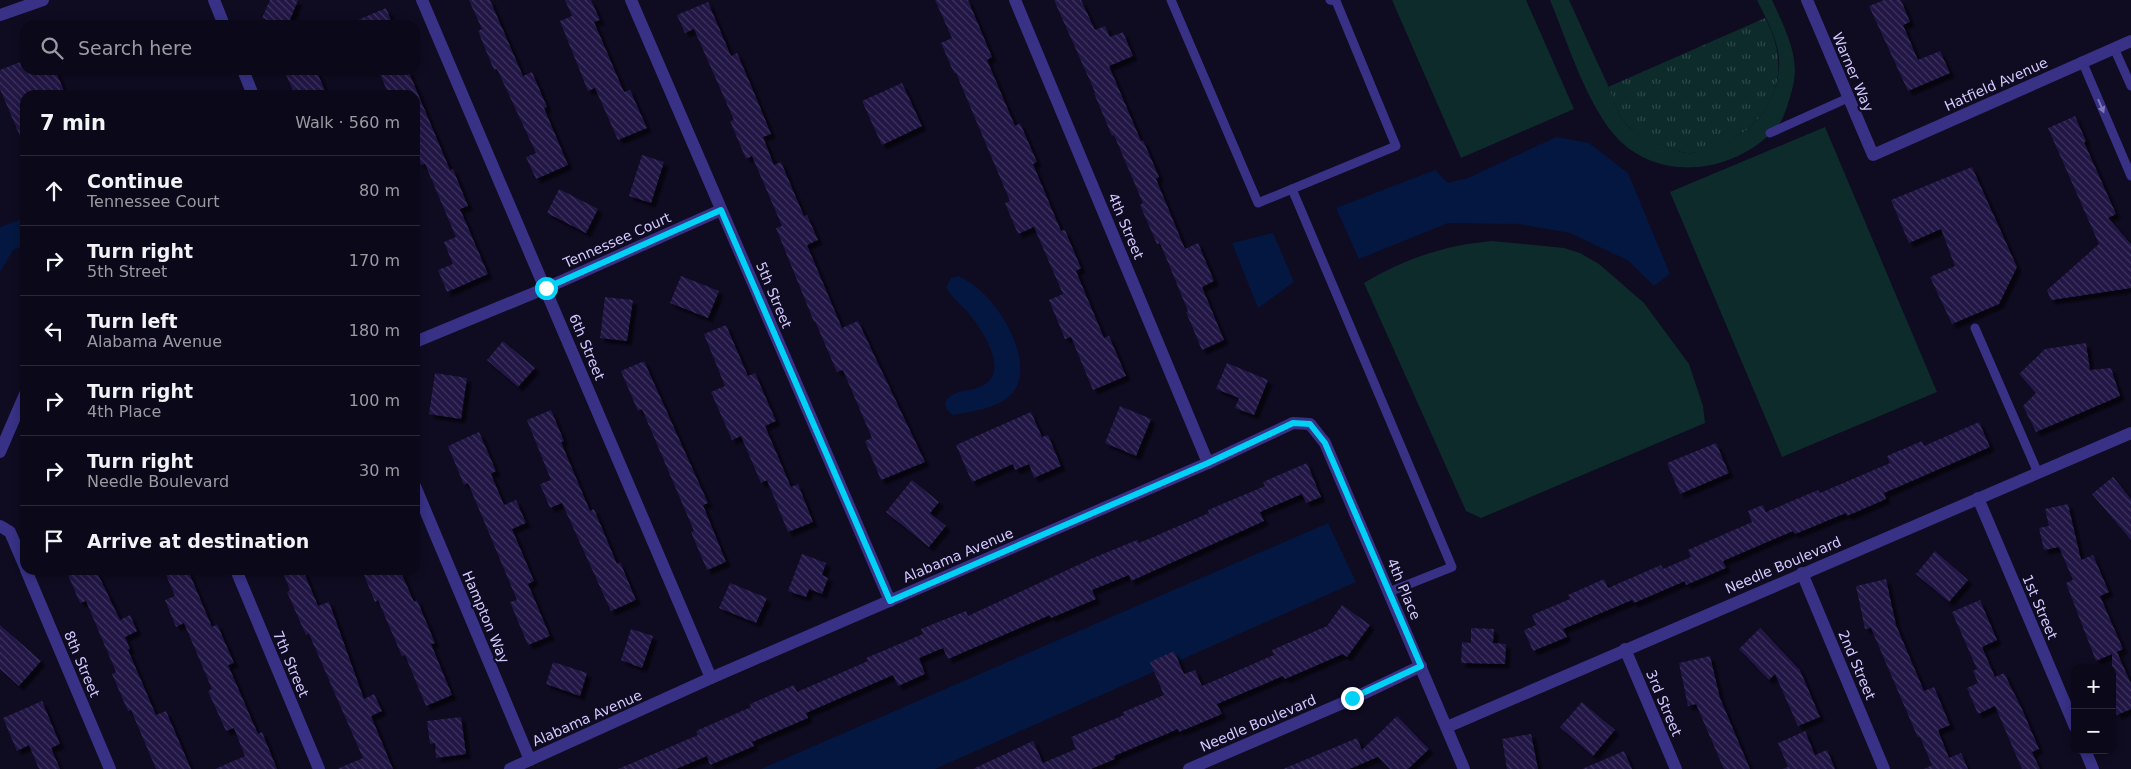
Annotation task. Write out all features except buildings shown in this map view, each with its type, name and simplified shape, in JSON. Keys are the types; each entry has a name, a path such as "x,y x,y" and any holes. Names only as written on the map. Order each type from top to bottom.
{"street":[{"path":"0,15 44,0"},
{"path":"214,0 222,20"},
{"name":"6th Street","path":"422,0 546,288 710,678"},
{"name":"5th Street","path":"631,0 890,601"},
{"name":"4th Street","path":"1015,0 1208,463"},
{"name":"Warner Way","path":"1807,0 1873,155"},
{"name":"Hatfield Avenue","path":"1873,155 2131,40"},
{"path":"245,75 251,90"},
{"name":"Tennessee Court","path":"420,340 546,288 721,210"},
{"path":"0,452 20,406"},
{"name":"Alabama Avenue","path":"510,769 710,678 1208,463 1293,423 1310,424"},
{"name":"4th Place","path":"1310,424 1325,443 1464,769"},
{"name":"Needle Boulevard","path":"1447,727 2131,433"},
{"name":"Hampton Way","path":"420,498 530,760"},
{"name":"1st Street","path":"1978,498 2071,718"},
{"name":"8th Street","path":"0,526 10,532 20,555"},
{"name":"2nd Street","path":"1802,573 1884,769"},
{"name":"8th Street","path":"29,575 110,769"},
{"name":"7th Street","path":"238,575 319,769"},
{"name":"3rd Street","path":"1625,649 1676,769"},
{"name":"Needle Boulevard","path":"1189,769 1421,666"},
{"path":"2087,754 2093,769"}],"lane":[{"path":"1171,0 1258,203 1396,146 1336,1 1330,0"},
{"path":"2114,48 2131,86"},
{"path":"2082,62 2131,176"},
{"path":"1770,133 1848,98"},
{"path":"1292,189 1452,567 1389,592"},
{"path":"1975,328 2038,472"}],"green space":[{"path":"1392,0 1526,0 1574,109 1461,158"},
{"path":"1550,0 1569,0 1617,108 1627,125 1637,133 1659,144 1690,153 1720,145 1746,130 1765,110 1772,97 1777,83 1779,68 1778,50 1776,41 1757,0 1772,0 1789,39 1795,70 1789,102 1782,120 1764,139 1746,152 1726,161 1704,166 1682,167 1660,164 1640,155 1621,142 1599,112 1580,75"},
{"path":"1765,18 1778,55 1778,74 1775,91 1767,107 1742,134 1716,147 1701,152 1688,153 1667,148 1651,141 1627,126 1617,110 1608,87"},
{"path":"1825,127 1937,392 1782,457 1670,192"},
{"path":"1492,241 1564,248 1580,253 1599,264 1644,303 1689,364 1703,406 1705,423 1481,518 1466,511 1364,283 1379,274 1425,254 1458,246"}],"water":[{"path":"1556,137 1589,143 1628,173 1670,274 1654,286 1629,261 1570,233 1519,224 1448,223 1359,259 1336,208 1435,170 1448,183 1468,178"},
{"path":"20,220 20,247 13,250 0,272 0,227"},
{"path":"1273,233 1294,282 1258,308 1232,243"},
{"path":"958,276 971,283 983,293 1006,322 1014,338 1019,355 1020,371 1017,386 1006,399 989,407 953,415 947,410 945,403 948,398 957,393 982,386 990,380 994,372 992,352 988,342 968,312 951,295 946,287 951,278"},
{"path":"1328,523 1356,582 935,769 761,769"}],"route":[{"path":"546,288 721,210 890,601 1208,463 1293,423 1310,424 1325,443 1421,666 1352,698"}]}
